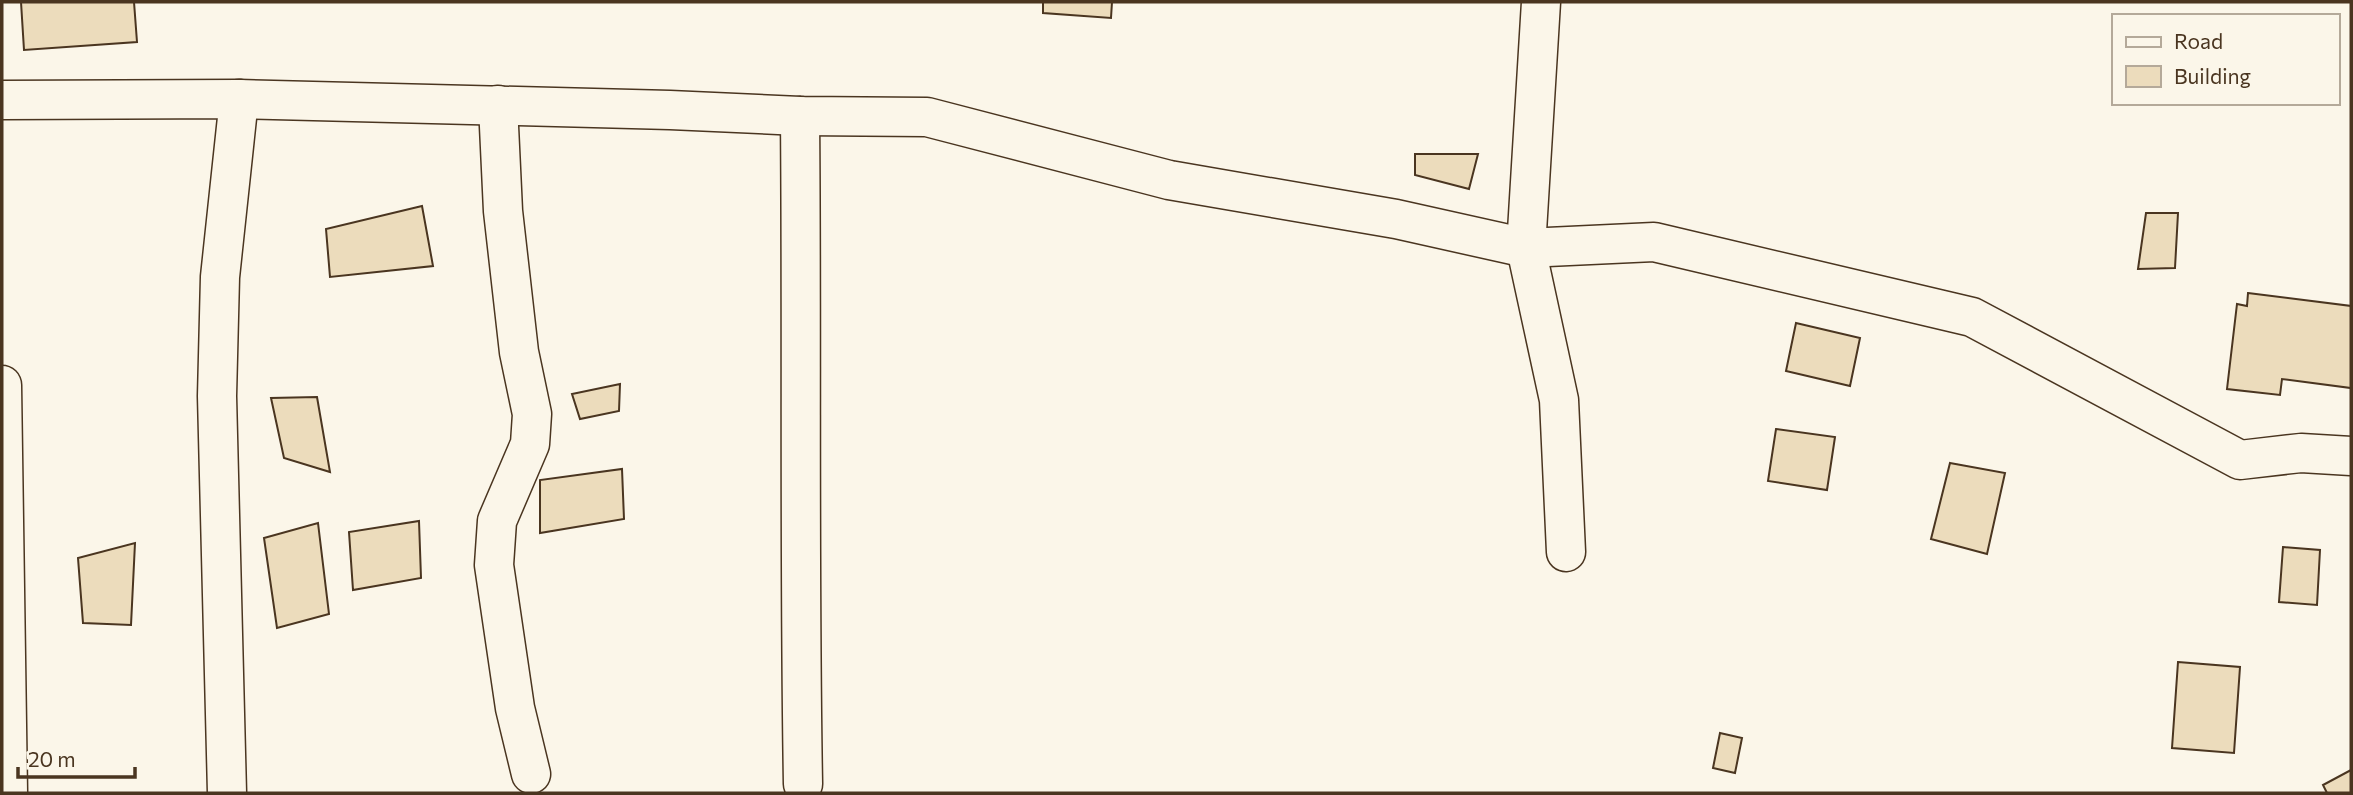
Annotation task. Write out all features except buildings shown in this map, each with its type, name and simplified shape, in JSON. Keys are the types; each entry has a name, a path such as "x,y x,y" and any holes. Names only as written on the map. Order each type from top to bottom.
{"street":[{"path":"1541,2 1526,248 1559,400 1566,552"},
{"path":"2,100 239,99 800,116 928,117 1169,180 1396,219 1526,248 1654,242 1972,317 2240,460 2301,453 2351,456"},
{"path":"227,793 217,396 220,277 239,99"},
{"path":"498,105 503,211 519,352 532,414 530,444 497,521 494,565 515,708 531,774"},
{"path":"800,116 802,328 799,594 803,784"},
{"path":"2,385 8,793"}]}
